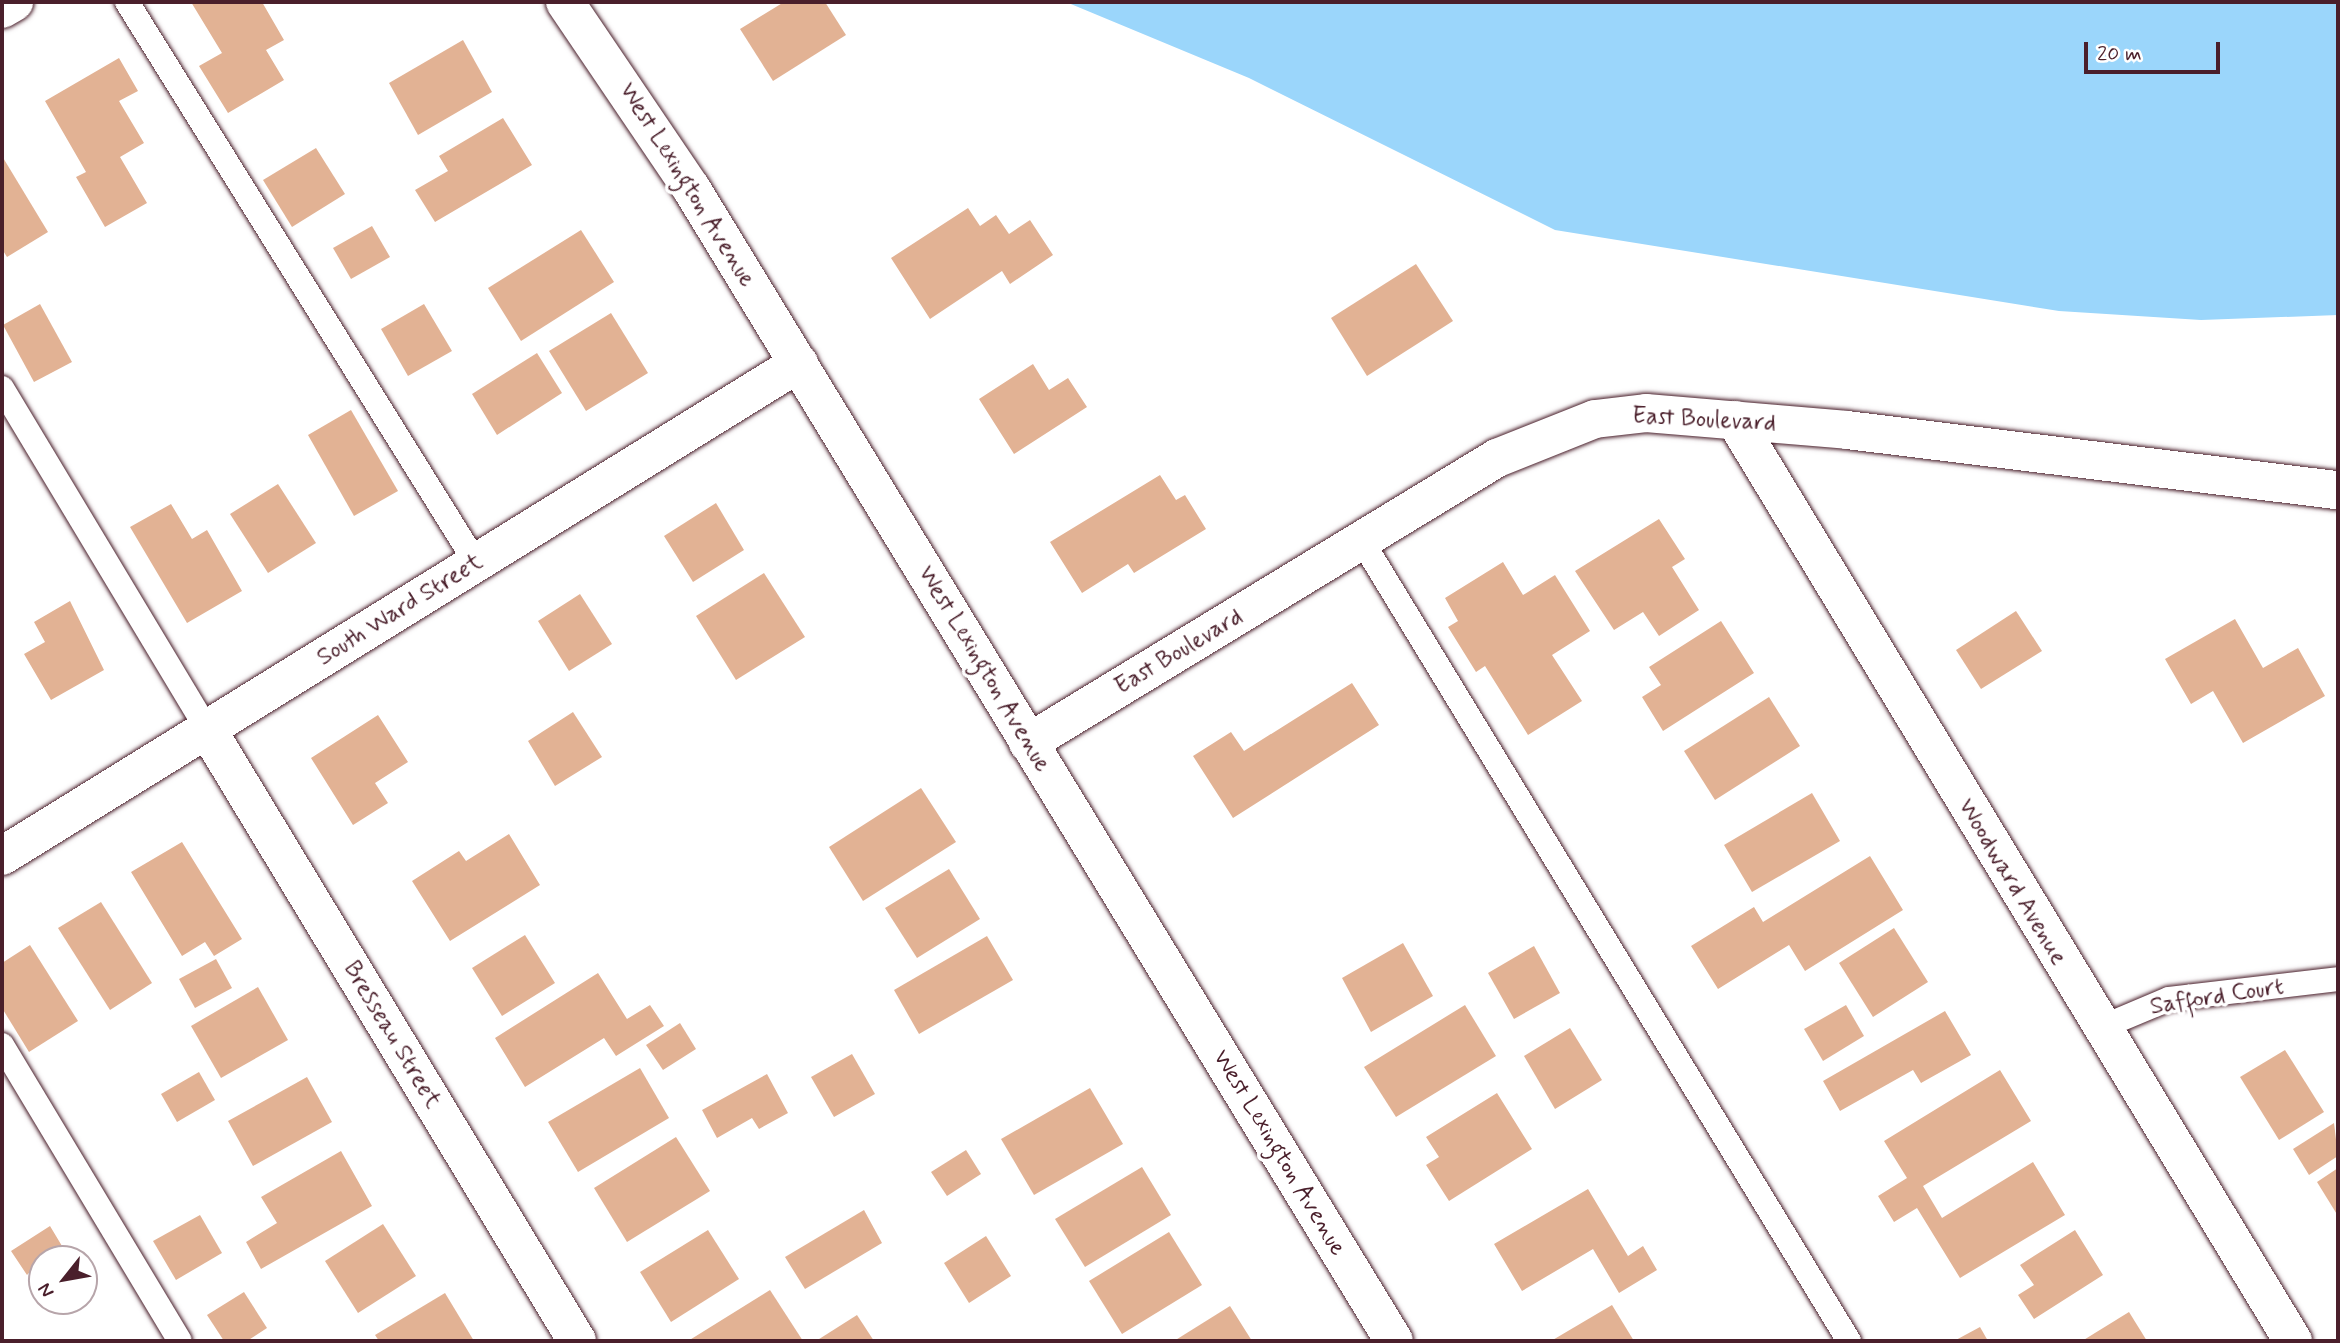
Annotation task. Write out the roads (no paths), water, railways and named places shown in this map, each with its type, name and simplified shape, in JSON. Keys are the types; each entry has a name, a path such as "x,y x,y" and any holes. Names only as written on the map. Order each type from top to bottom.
{"street":[{"path":"2,9 14,2"},
{"name":"West Lexington Avenue","path":"565,2 799,363 1394,1341"},
{"name":"South Ward Street","path":"2,856 799,363"},
{"name":"East Boulevard","path":"1028,743 1546,434 1646,413 1735,420 2338,490"},
{"name":"Woodward Avenue","path":"1735,420 2100,1028 2294,1341"},
{"name":"Bresseau Street","path":"207,729 577,1341"}],"lane":[{"path":"127,2 476,563"},
{"path":"2,388 207,729"},
{"path":"1363,541 1849,1341"},
{"name":"Safford Court","path":"2100,1028 2169,999 2338,979"},
{"path":"2,1045 180,1341"}],"water":[{"path":"1066,2 2338,2 2338,315 2201,320 2059,311 1555,230 1249,78"}]}
